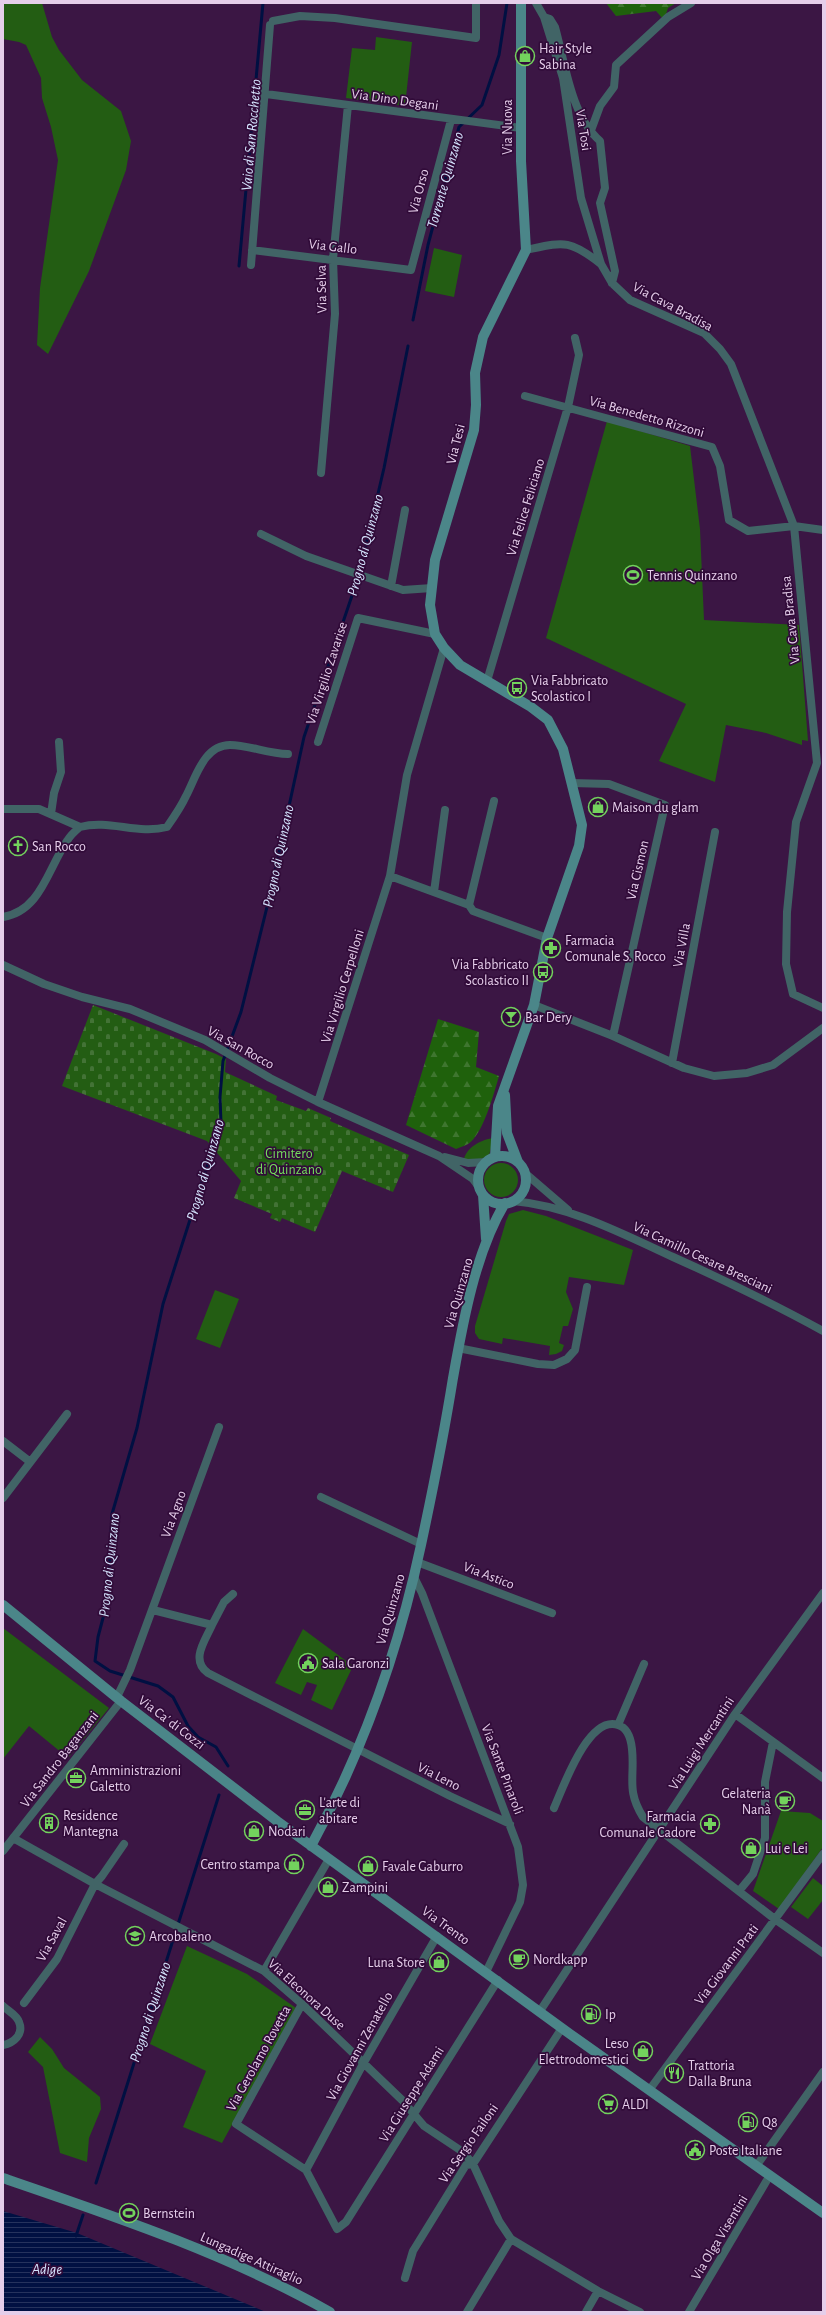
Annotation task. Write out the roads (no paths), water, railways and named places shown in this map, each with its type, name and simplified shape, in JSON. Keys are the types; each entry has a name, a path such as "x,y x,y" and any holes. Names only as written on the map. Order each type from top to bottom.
{"street":[{"path":"251,265 272,23 300,16 328,17 476,38 476,3"},
{"name":"Via Nuova","path":"521,3 522,194 526,250"},
{"name":"Via Tosi","path":"536,3 544,17 562,78 581,198 601,264 612,283"},
{"path":"590,133 600,106 614,87 616,65 668,17 691,3"},
{"path":"544,17 550,20 555,28 577,108 590,133 600,141 605,188 600,203 615,271 612,283"},
{"name":"Via Dino Degani","path":"266,94 521,128"},
{"name":"Via Selva","path":"321,473 335,314 333,259 348,105"},
{"name":"Via Orso","path":"411,270 455,120"},
{"name":"Via Tosi","path":"526,250 555,243 568,244 582,249 601,264"},
{"name":"Via Gallo","path":"252,250 411,270"},
{"name":"Via Tesi","path":"506,1085 534,1005 547,938 579,846 582,825 562,749 548,720 531,707 463,668 444,648 435,634 430,605 435,560 474,430 476,405 475,373 483,337 526,250"},
{"name":"Via Cava Bradisa","path":"612,283 630,300 704,333 720,349 731,364 794,526 817,763 796,822 787,912 786,964 792,994 823,1008"},
{"name":"Via Felice Feliciano","path":"486,681 568,407 579,355 575,338"},
{"name":"Via Benedetto Rizzoni","path":"525,396 712,447 720,466 729,520 748,531 794,526 823,530"},
{"path":"391,586 405,510"},
{"path":"261,534 306,556 403,590 432,588"},
{"name":"Via Virgilio Zavarise","path":"318,742 358,618 435,634"},
{"name":"Via Virgilio Cerpelloni","path":"318,1102 390,876 407,775 444,648"},
{"path":"51,814 54,793 61,772 59,742"},
{"path":"3,809 39,809 80,827 98,824 150,830 167,827 181,806 208,755 218,747 241,746 267,752 288,754"},
{"name":"Via Cismon","path":"572,784 609,784 665,805 613,1036"},
{"path":"469,905 494,801"},
{"path":"434,892 445,810"},
{"path":"3,919 25,908 40,892 67,840 80,827"},
{"name":"Via Villa","path":"672,1063 715,832"},
{"path":"390,876 469,905 473,911 547,938"},
{"name":"Via San Rocco","path":"3,965 44,984 82,997 130,1009 218,1046 270,1078 318,1102 439,1156 468,1164 486,1162"},
{"path":"534,1005 613,1036 672,1063 714,1076 747,1073 773,1065 823,1028"},
{"path":"495,1156 496,1112 506,1085"},
{"path":"506,1085 504,1110 507,1133 518,1162 525,1173"},
{"name":"Via San Rocco","path":"439,1156 472,1179 481,1191"},
{"path":"486,1162 495,1156 508,1156 518,1162"},
{"name":"Via Quinzano","path":"486,1162 478,1176 481,1191 486,1247"},
{"name":"Via Quinzano","path":"312,1846 328,1815 357,1748 386,1674 414,1577 466,1309 497,1217 509,1202 524,1189 525,1173"},
{"name":"Via Camillo Cesare Bresciani","path":"525,1173 544,1191 570,1211"},
{"path":"481,1191 496,1203 509,1202"},
{"name":"Via Camillo Cesare Bresciani","path":"509,1202 537,1204 570,1211 754,1295 823,1331"},
{"name":"Via Quinzano","path":"458,1348 538,1364 554,1365 567,1359 575,1350 587,1287"},
{"path":"3,1498 29,1461 66,1414"},
{"name":"Via Agno","path":"119,1699 122,1687 130,1670 219,1427"},
{"path":"3,1441 29,1461"},
{"path":"321,1497 421,1544"},
{"name":"Via Astico","path":"417,1562 552,1613"},
{"name":"Via Sante Pinaroli","path":"414,1577 422,1593 518,1846 522,1874 520,1902 486,1972"},
{"name":"Via Luigi Mercantini","path":"540,2011 735,1714 823,1593"},
{"path":"233,1594 224,1602 212,1625 198,1659 200,1665 208,1673 357,1748"},
{"name":"Via Ca' di Cozzi","path":"3,1605 18,1619 119,1699 312,1846"},
{"name":"Via Ca' di Cozzi","path":"3,1610 18,1619"},
{"path":"152,1610 212,1625"},
{"path":"618,1725 644,1664"},
{"name":"Via Sandro Baganzani","path":"3,1851 119,1699"},
{"path":"735,1714 823,1778"},
{"path":"554,1808 579,1754 589,1738 604,1725 618,1725 628,1732 632,1749 632,1793 643,1816 776,1920 823,1953"},
{"path":"739,1891 753,1874 765,1838 765,1782 772,1742"},
{"name":"Via Leno","path":"357,1748 450,1796 510,1824"},
{"name":"Via Eleonora Duse","path":"13,1838 95,1884 171,1921 264,1971 302,2004 414,2113 424,2126 463,2152 473,2164 499,2221 511,2239"},
{"path":"95,1884 124,1844"},
{"name":"Via Trento","path":"312,1846 329,1860 437,1936 562,2028 823,2213"},
{"name":"Via Giovanni Prati","path":"650,2089 776,1920 823,1854"},
{"path":"264,1971 329,1860"},
{"name":"Via Saval","path":"24,2003 57,1959 95,1884"},
{"name":"Via Giovanni Zenatello","path":"306,2170 363,2064 437,1936"},
{"name":"Via Giuseppe Adami","path":"306,2170 337,2229 346,2222 498,1980"},
{"name":"Via Gerolamo Rovetta","path":"302,2004 236,2124 306,2170"},
{"path":"3,2006 15,2016 20,2027 18,2038 12,2043 3,2045"},
{"name":"Via Sergio Failoni","path":"405,2278 413,2251 466,2165 473,2164 562,2028"},
{"path":"757,2165 823,2072"},
{"name":"Via Olga Visentini","path":"689,2312 770,2175"},
{"name":"Lungadige Attiraglio","path":"3,2178 187,2244 304,2297 330,2312"},
{"path":"467,2312 511,2239 598,2291 640,2312"},
{"path":"586,2312 598,2291"}],"water":[{"name":"Adige","path":"3,2211 77,2233 266,2312 3,2312"}],"waterway":[{"name":"Vaio di San Rocchetto","path":"239,266 263,3"},
{"name":"Torrente Quinzano","path":"413,320 428,245 459,127 482,105 499,55 507,3"},
{"name":"Progno di Quinzano","path":"228,1766 216,1747 198,1737 188,1726 173,1697 158,1686 110,1671 95,1661 98,1637 108,1599 112,1514 137,1428 163,1304 221,1123 220,1097 223,1061 241,1012 268,903 304,737 359,575 384,468 408,346"},
{"name":"Progno di Quinzano","path":"96,2183 219,1795"},
{"name":"Torrente Quinzano","path":"76,2236 83,2215"}],"place":[{"name":"Hair Style Sabina","path":"525,56"},
{"name":"Tennis Quinzano","path":"633,575"},
{"name":"Via Fabbricato Scolastico I","path":"517,688"},
{"name":"Maison du glam","path":"598,807"},
{"name":"San Rocco","path":"18,846"},
{"name":"Farmacia Comunale S. Rocco","path":"551,948"},
{"name":"Via Fabbricato Scolastico II","path":"543,972"},
{"name":"Bar Dery","path":"511,1017"},
{"name":"Sala Garonzi","path":"308,1663"},
{"name":"Amministrazioni Galetto","path":"76,1778"},
{"name":"Gelateria Nanà","path":"785,1801"},
{"name":"L'arte di abitare","path":"305,1810"},
{"name":"Residence Mantegna","path":"49,1823"},
{"name":"Farmacia Comunale Cadore","path":"710,1824"},
{"name":"Nodari","path":"254,1831"},
{"name":"Lui e Lei","path":"751,1848"},
{"name":"Centro stampa","path":"294,1864"},
{"name":"Favale Gaburro","path":"368,1866"},
{"name":"Zampini","path":"328,1887"},
{"name":"Arcobaleno","path":"135,1936"},
{"name":"Nordkapp","path":"519,1959"},
{"name":"Luna Store","path":"439,1962"},
{"name":"Ip","path":"591,2014"},
{"name":"Leso Elettrodomestici","path":"643,2051"},
{"name":"Trattoria Dalla Bruna","path":"674,2073"},
{"name":"ALDI","path":"608,2104"},
{"name":"Q8","path":"748,2122"},
{"name":"Poste Italiane","path":"695,2150"},
{"name":"Bernstein","path":"129,2213"}],"park label":[{"name":"Cimitero di Quinzano","path":"289,1162"}]}
